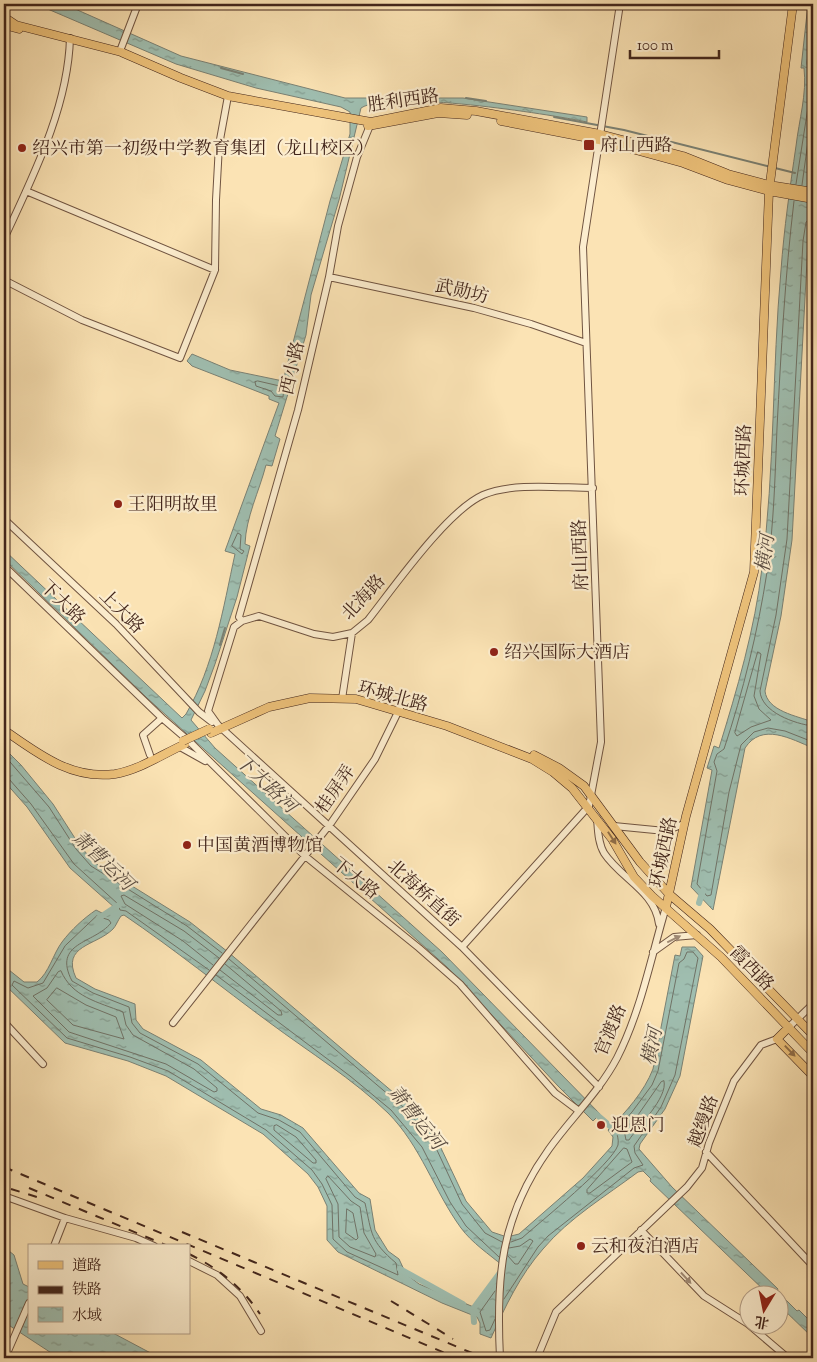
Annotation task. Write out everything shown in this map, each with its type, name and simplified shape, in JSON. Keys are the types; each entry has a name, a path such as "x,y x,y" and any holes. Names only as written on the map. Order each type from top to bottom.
{"main road":[{"name":"环城西路","path":"666,907 684,824 754,572 769,188 793,4"},
{"name":"胜利西路","path":"4,21 120,55 179,84 228,98 367,124 427,110 458,108 682,156 784,194 813,199"},
{"name":"胜利西路","path":"70,40 120,51 228,98"},
{"name":"胜利西路","path":"769,188 813,192"},
{"name":"环城北路","path":"4,730 47,760 70,770 97,774 115,774 131,769 267,703 310,695 342,697 355,695 447,726 532,759 553,772 589,806 634,877 652,896 666,907"},
{"name":"环城北路","path":"399,709 450,721 529,753 559,768 591,794 640,862 669,894"},
{"name":"环城北路","path":"4,726 48,757 70,767 97,771 114,769 183,744"},
{"name":"霞西路","path":"669,894 710,929 813,1035"},
{"name":"霞西路","path":"666,907 708,945 813,1052"},
{"path":"789,1027 777,1039 813,1076"}],"street":[{"path":"4,21 7,4"},
{"path":"120,51 138,4"},
{"name":"府山西路","path":"589,806 601,742 583,247 620,4"},
{"path":"4,239 26,191 59,106 70,40"},
{"path":"4,280 82,320 180,358 215,270 219,154 228,98"},
{"name":"西小路","path":"242,621 239,617 298,410 329,276 338,226 367,124"},
{"path":"26,191 215,270"},
{"name":"武勋坊","path":"329,276 474,308 586,342"},
{"name":"北海路","path":"242,621 258,616 314,634 334,637 352,633 368,620 454,515 483,495 511,488 593,488"},
{"name":"上大路","path":"4,519 116,624 199,712 220,727"},
{"name":"下大路","path":"4,566 162,718 212,763 304,856 419,948 460,984 555,1093 579,1111"},
{"path":"220,727 208,711 234,627 242,621"},
{"path":"342,697 352,633"},
{"name":"桂屏弄","path":"173,1023 328,826 374,758 399,709"},
{"path":"150,755 143,736 162,718"},
{"name":"北海桥直街","path":"220,727 462,947 599,1087"},
{"path":"183,744 212,763"},
{"path":"462,947 589,806"},
{"path":"597,818 599,839 604,853 658,910 660,928"},
{"path":"614,826 665,831 684,824"},
{"name":"官渡路","path":"500,1358 498,1295 501,1264 508,1230 534,1172 549,1148 599,1087 616,1059 632,1024 666,907"},
{"path":"653,952 674,937 686,934 697,935"},
{"path":"789,1027 813,1004"},
{"path":"4,1022 43,1064"},
{"name":"越缦路","path":"537,1358 556,1312 687,1187 702,1168 706,1152 734,1081 761,1045 777,1039"},
{"path":"706,1152 813,1266"},
{"path":"4,1196 65,1218 136,1238 150,1244"},
{"path":"54,1244 65,1218"},
{"path":"641,1230 704,1296 748,1324 788,1358"},
{"path":"190,1262 217,1274 240,1296 261,1331"},
{"path":"5,1358 28,1306"}],"water":[{"path":"36,4 64,4 181,56 345,98 463,98 587,117 587,122 506,109 435,102 403,101 377,103 361,108 339,200 311,295 306,335 275,436 280,439 272,466 266,465 253,504 245,544 250,546 237,597 205,691 191,720 215,748 442,952 600,1114 593,1121 447,967 147,698 4,559 4,550 182,718 186,714 196,696 211,657 222,616 235,554 225,551 279,403 269,399 269,396 192,366 187,361 192,354 230,370 283,381 330,201 350,134 350,112 341,107 256,88 176,64"},
{"path":"808,4 813,4 813,210 808,242 792,540 781,616 765,691 767,698 777,708 813,722 813,748 786,737 768,734 752,740 745,748 713,910 691,887 712,770 707,768 714,746 719,748 739,681 759,591 769,494 781,270 789,192 804,97 804,68 801,68"},
{"name":"萧曹运河","path":"4,748 21,765 53,804 80,846 95,863 190,922 414,1110 440,1146 466,1201 492,1232 507,1237 519,1234 583,1178 612,1146 613,1137 608,1130 634,1101 645,1086 653,1069 675,955 680,956 682,947 695,947 703,956 680,1076 665,1109 640,1144 639,1149 672,1187 773,1284 758,1284 650,1181 651,1179 643,1171 638,1172 576,1217 553,1238 520,1280 491,1338 480,1334 480,1323 477,1317 442,1303 338,1252 327,1240 327,1206 318,1187 308,1174 263,1134 166,1076 128,1061 65,1043 4,984 4,966 24,982 37,982 45,974 62,942 78,924 96,910 106,915 115,908 70,868 27,807 4,781","holes":["124,915 346,1077 388,1113 400,1126 461,1228 475,1243 503,1266 502,1274 476,1308 419,1284 406,1274 399,1259 388,1251 375,1230 370,1199 359,1193 303,1128 281,1115 261,1109 201,1060 143,1029 136,1020 135,1004 95,989 76,978 73,959 82,947 106,935 113,929 121,916"]},
{"path":"4,1247 14,1255 23,1284 28,1286 28,1334 115,1334 160,1358 59,1358 4,1322"},
{"path":"790,1304 797,1311 799,1310 813,1324 813,1338 790,1316"}],"waterway":[{"path":"221,68 243,74"},
{"path":"381,98 439,96"},
{"path":"466,98 486,101"},
{"path":"554,117 624,130 771,167"},
{"path":"775,168 795,173"},
{"path":"220,645 225,628"},
{"name":"横河","path":"699,903 703,890"},
{"name":"萧曹运河","path":"99,918 120,904"},
{"path":"596,1114 617,1132"},
{"path":"400,1269 463,1304"},
{"path":"474,1322 473,1309 502,1270"}],"railway":[{"path":"4,1167 187,1244"},
{"path":"29,1188 163,1244"},
{"path":"11,1189 37,1197"},
{"path":"182,1232 484,1358"},
{"path":"190,1245 457,1358"},
{"path":"190,1255 210,1265 229,1279 260,1314"},
{"path":"391,1301 453,1339"}],"place":[{"name":"府山西路","path":"589,145"},
{"name":"绍兴市第一初级中学教育集团（龙山校区）","path":"22,148"},
{"name":"王阳明故里","path":"118,504"},
{"name":"绍兴国际大酒店","path":"494,652"},
{"name":"中国黄酒博物馆","path":"187,845"},
{"name":"迎恩门","path":"601,1125"},
{"name":"云和夜泊酒店","path":"581,1246"}],"water label":[{"name":"下大路河","path":"267,783"}]}
